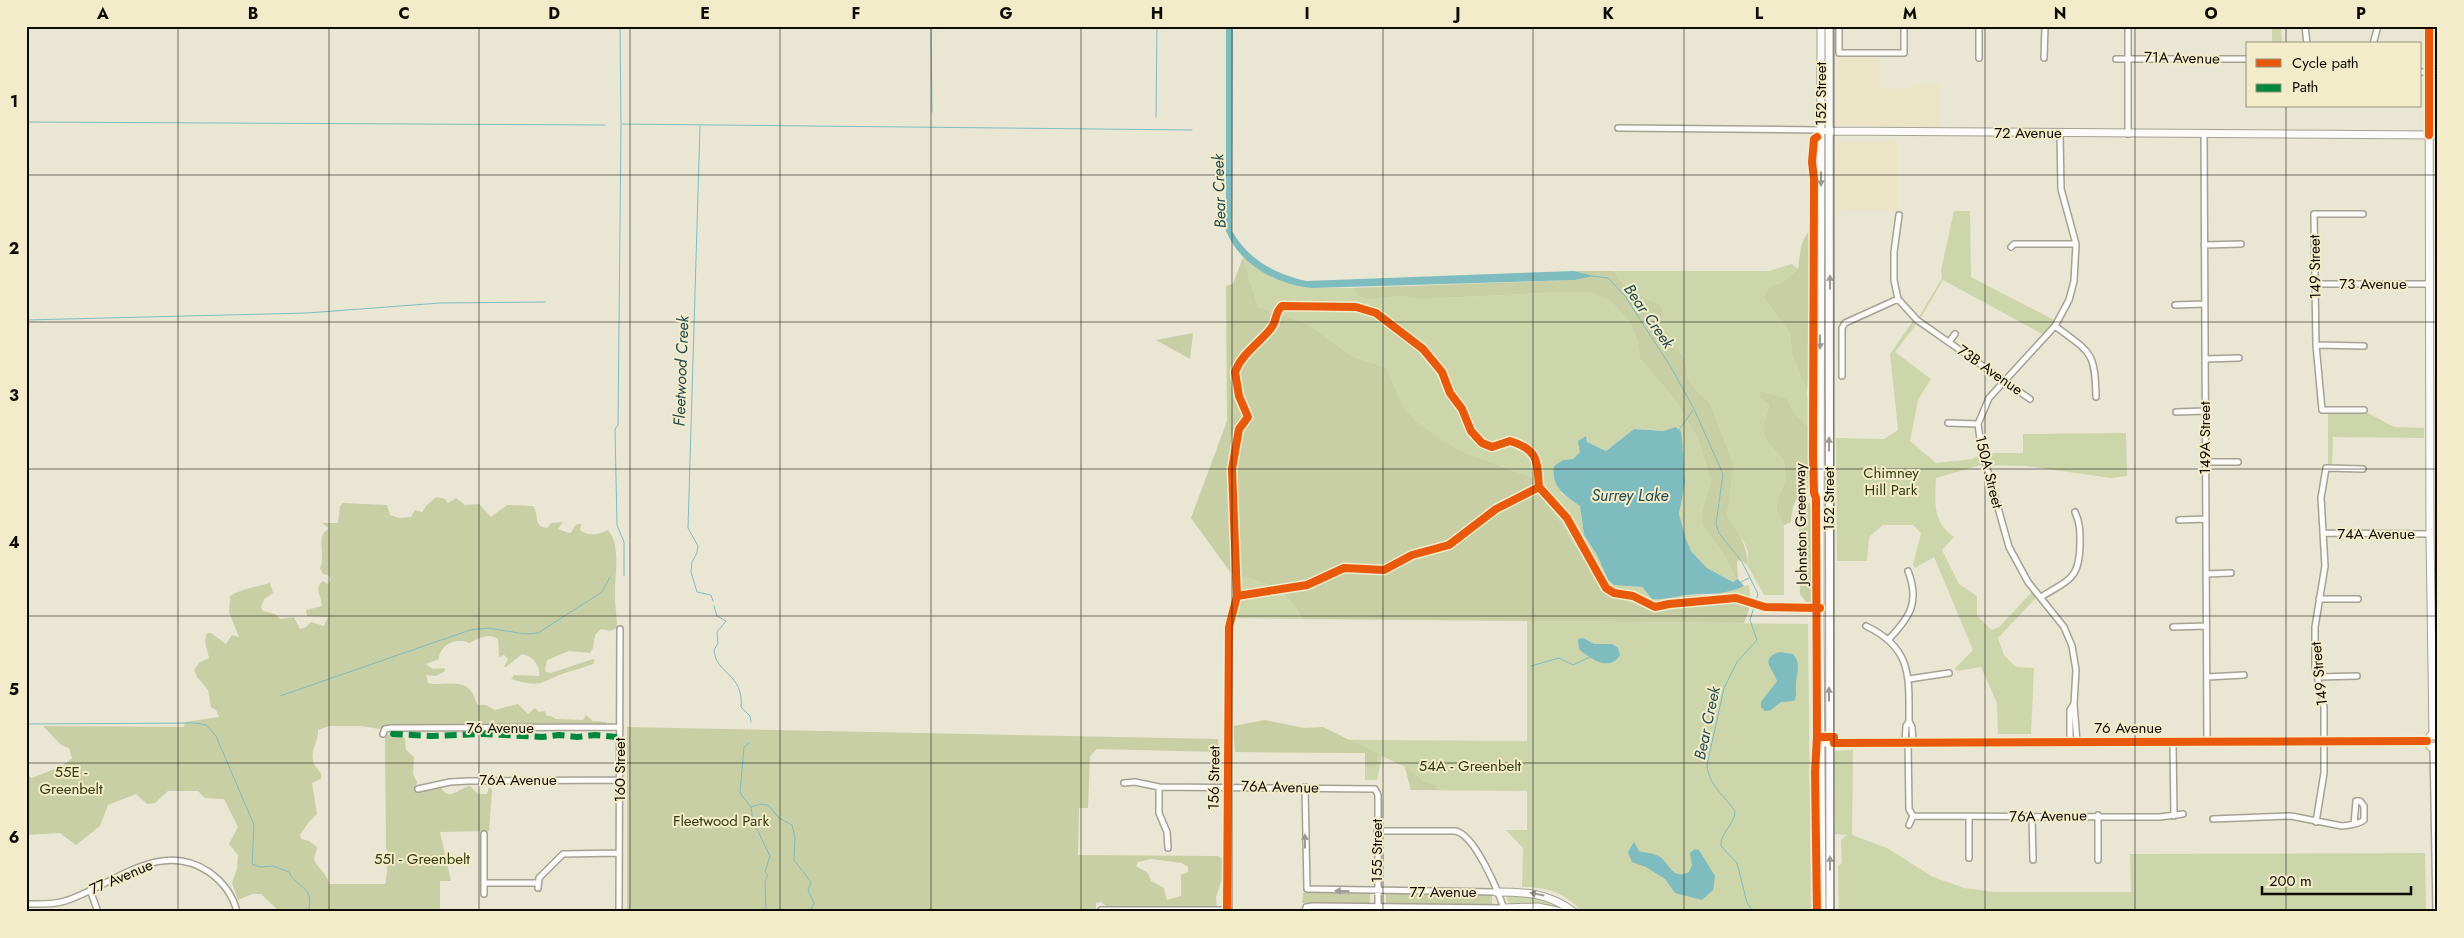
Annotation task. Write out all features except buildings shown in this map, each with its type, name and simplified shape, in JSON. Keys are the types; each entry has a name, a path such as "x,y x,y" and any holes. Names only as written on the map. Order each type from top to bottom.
{"main road":[{"name":"152 Street","path":"1821,26 1825,743 1830,912"},
{"name":"152 Street","path":"1822,912 1830,26"},
{"path":"2429,26 2430,284 2434,434 2430,534 2435,736 2429,736 2427,741 2429,746 2436,746"},
{"name":"72 Avenue","path":"1821,130 2060,134 2438,135"},
{"name":"76 Avenue","path":"1825,743 2427,741"},
{"name":"77 Avenue","path":"1496,892 1539,894 1555,899 1574,912"},
{"name":"77 Avenue","path":"1505,910 1538,908 1561,912"}],"street":[{"path":"1839,26 1840,53 1904,53 1904,26"},
{"path":"1979,26 1979,58"},
{"path":"2044,58 2045,26"},
{"path":"2128,26 2128,134"},
{"path":"2305,26 2307,42"},
{"path":"2374,42 2378,26"},
{"name":"71A Avenue","path":"2116,59 2246,59"},
{"path":"2422,72 2438,72"},
{"name":"72 Avenue","path":"1618,128 1821,130"},
{"name":"150A Street","path":"2060,134 2062,189 2076,244 2074,281 2069,300 2055,326 1989,398 1978,424 1981,447 2009,547 2024,577 2064,627 2072,646 2076,670 2073,742"},
{"name":"149A Street","path":"2204,134 2208,742"},
{"name":"149 Street","path":"2363,214 2314,214 2316,346 2322,410 2364,410"},
{"path":"1842,376 1842,328 1845,323 1898,299 1894,271 1899,215"},
{"path":"2011,247 2014,244 2076,244"},
{"path":"2204,245 2241,244"},
{"name":"73 Avenue","path":"2315,284 2430,284"},
{"name":"73B Avenue","path":"1898,299 1917,320 2030,398"},
{"path":"2175,305 2204,304"},
{"path":"2055,326 2087,350 2092,356 2095,363 2096,397"},
{"name":"73B Avenue","path":"1949,342 1955,334"},
{"path":"2316,346 2364,346"},
{"path":"2205,359 2239,358"},
{"path":"2176,412 2205,411"},
{"path":"1948,423 1978,424"},
{"path":"2206,462 2238,462"},
{"name":"149 Street","path":"2316,822 2324,776 2323,700 2318,677 2315,627 2325,566 2321,498 2326,468 2363,469"},
{"path":"2041,597 2072,577 2080,566 2080,523 2075,512"},
{"path":"2180,520 2206,519"},
{"name":"74A Avenue","path":"2323,534 2430,534"},
{"path":"1889,639 1905,621 1911,610 1913,585 1908,571"},
{"path":"2206,574 2231,574"},
{"path":"2319,599 2358,599"},
{"path":"1866,626 1889,639 1905,665 1909,679 1909,721 1912,727 1909,743 1909,809 1913,816 1909,825"},
{"path":"2174,627 2206,626"},
{"name":"160 Street","path":"619,912 620,629"},
{"name":"156 Street","path":"1227,911 1228,644"},
{"path":"1909,679 1949,673"},
{"path":"2207,677 2244,675"},
{"path":"2318,677 2356,676"},
{"name":"76 Avenue","path":"383,734 386,729 391,728 620,727"},
{"path":"2173,742 2174,816"},
{"path":"2436,746 2436,912"},
{"name":"76A Avenue","path":"418,789 450,782 468,781 620,780"},
{"name":"76A Avenue","path":"1124,783 1134,782 1159,787 1305,787 1376,790"},
{"path":"1159,787 1159,813 1168,832 1168,848"},
{"name":"77 Avenue","path":"1305,787 1307,889 1378,892 1496,892"},
{"name":"155 Street","path":"1376,790 1378,909"},
{"name":"76A Avenue","path":"1913,816 2174,816 2183,814"},
{"path":"2098,815 2098,860"},
{"path":"2032,816 2033,860"},
{"path":"2213,819 2291,816 2336,826 2354,824"},
{"path":"1969,817 1969,858"},
{"path":"1377,831 1455,832 1463,834 1478,852 1505,910"},
{"path":"484,834 484,894"},
{"path":"484,883 538,886 539,878 563,854 619,853"},
{"name":"77 Avenue","path":"26,904 59,902 90,890 130,870 147,864 165,861 190,864 214,876 228,891 237,912"},
{"path":"90,890 98,912"},
{"path":"1101,909 1227,911"},
{"name":"77 Avenue","path":"1306,909 1505,910"}],"shaded area":[{"path":"1838,55 1880,57 1880,88 1904,89 1926,84 1939,84 1940,128 1836,125"},
{"path":"1837,141 1898,141 1898,211 1836,210"}],"green space":[{"path":"2272,26 2281,26 2282,42 2272,42"},
{"name":"Chimney Hill Park","path":"1954,211 1970,211 1971,277 2054,320 2044,335 1943,280 1920,319 1895,352 1931,379 1918,400 1910,441 1936,463 1972,459 1985,453 2023,453 2023,434 2126,433 2127,476 2111,478 2026,466 1981,465 1936,478 1935,503 1938,518 1954,537 1942,550 1959,584 1977,596 1977,616 1992,630 1999,627 2032,592 2036,598 1998,638 2004,655 2016,667 2034,668 2031,734 1998,734 1997,703 1981,667 1957,671 1955,668 1973,650 1934,557 1915,568 1913,565 1921,533 1913,525 1883,525 1869,537 1867,561 1837,561 1836,438 1884,439 1898,430 1890,354 1913,321 1919,317 1942,278 1941,270"},
{"path":"1813,228 1812,332 1807,392 1792,354 1790,334 1763,297 1770,286 1781,283 1798,269 1803,241"},
{"path":"1243,257 1273,278 1313,288 1352,288 1361,297 1372,300 1398,296 1423,299 1568,292 1592,293 1610,301 1629,321 1637,340 1640,359 1676,401 1698,439 1711,481 1701,514 1703,527 1723,553 1734,576 1738,579 1734,582 1707,568 1691,551 1686,539 1679,514 1685,483 1681,432 1634,429 1606,451 1587,442 1586,437 1580,452 1573,459 1563,460 1561,493 1580,506 1584,535 1597,555 1608,580 1614,585 1642,587 1652,599 1687,595 1710,595 1749,585 1751,604 1744,602 1655,610 1607,595 1531,477 1460,451 1417,422 1403,409 1387,368 1352,356 1306,323 1258,307"},
{"path":"1243,257 1258,307 1306,323 1352,356 1387,368 1403,408 1417,422 1460,451 1531,477 1607,595 1655,610 1744,602 1751,604 1744,623 1302,619 1291,601 1274,588 1254,579 1233,576 1191,518 1227,421 1226,286 1233,284"},
{"path":"1792,264 1798,269 1781,283 1770,286 1763,297 1790,334 1792,354 1807,392 1810,428 1793,412 1787,399 1760,398 1769,405 1763,428 1766,440 1784,461 1786,480 1779,494 1776,509 1784,525 1784,595 1764,595 1747,565 1748,552 1744,542 1727,516 1734,465 1710,403 1698,393 1688,378 1685,358 1660,326 1664,315 1661,305 1628,288 1614,271 1769,271"},
{"path":"1574,271 1614,271 1628,288 1661,305 1664,315 1660,326 1685,358 1688,378 1698,393 1710,403 1734,465 1727,516 1742,539 1747,558 1747,565 1741,560 1737,561 1738,579 1734,576 1723,553 1703,527 1701,514 1711,481 1698,439 1676,401 1640,359 1637,340 1629,321 1610,301 1592,293 1568,292 1423,299 1398,296 1372,300 1356,294 1352,288 1575,280 1592,276"},
{"path":"1193,333 1190,359 1156,340"},
{"path":"1760,391 1787,399 1793,412 1810,428 1809,488 1795,502 1791,522 1784,525 1776,509 1779,494 1786,480 1784,461 1766,440 1763,428 1769,405 1760,398"},
{"path":"2328,411 2366,412 2394,427 2424,428 2424,438 2333,437 2332,467 2328,466"},
{"path":"436,497 445,499 448,503 456,498 465,505 479,504 491,517 507,505 533,506 539,525 547,528 551,523 563,522 558,529 569,533 578,524 581,524 580,530 588,534 601,533 608,530 615,545 616,553 615,596 617,628 610,631 601,629 595,635 593,648 590,653 569,651 547,660 545,669 546,672 551,673 593,659 595,660 593,664 538,683 531,684 511,679 514,675 539,676 539,668 529,657 522,654 504,667 508,659 504,655 499,657 498,639 491,636 469,643 464,641 454,642 445,646 439,659 426,664 433,669 444,668 445,671 436,676 426,675 428,683 464,686 473,694 478,705 486,705 495,710 518,704 528,714 535,708 539,712 545,711 547,716 556,719 583,720 586,715 593,721 607,722 604,725 394,724 380,729 360,726 329,726 318,730 313,760 321,774 321,779 312,783 317,814 300,835 301,839 309,841 317,847 314,859 326,876 329,884 385,884 388,852 386,849 385,734 405,738 406,750 414,757 413,774 417,782 415,789 417,792 441,788 448,794 451,794 470,786 478,794 487,794 489,787 492,790 489,831 440,832 451,881 440,881 440,912 280,912 261,894 252,894 238,900 232,883 237,869 238,855 229,844 238,827 224,799 205,798 198,791 168,791 155,803 147,804 136,794 108,805 100,826 76,845 60,833 26,835 26,770 27,775 32,778 62,766 72,758 69,748 61,745 43,726 184,727 185,722 219,717 216,710 211,707 208,690 197,677 194,670 200,662 209,658 205,641 207,633 211,633 226,644 232,635 239,637 229,612 230,596 270,583 273,593 264,599 261,607 263,611 275,614 280,619 294,617 300,629 306,627 311,622 324,626 328,617 307,616 306,610 322,606 318,590 320,584 323,581 328,584 331,580 328,575 323,574 320,568 322,537 329,528 322,523 338,523 340,506 343,503 387,505 390,515 399,518 411,517 415,510 422,512"},
{"path":"1810,503 1813,519 1811,603 1806,602 1800,594 1799,507"},
{"path":"1233,576 1254,579 1274,588 1291,601 1302,619 1234,618"},
{"name":"54A - Greenbelt","path":"1527,621 1808,624 1811,912 1581,912 1569,900 1555,892 1539,888 1522,887 1523,848 1506,830 1527,830 1527,791 1411,790 1405,767 1382,756 1377,780 1365,780 1365,753 1235,752 1235,739 1527,741"},
{"path":"1265,720 1304,728 1323,727 1378,754 1376,766 1365,767 1365,753 1235,752 1233,726"},
{"name":"Fleetwood Park","path":"627,727 1218,739 1219,752 1097,749 1090,756 1088,808 1079,808 1078,855 1217,856 1222,858 1222,879 1216,897 1217,908 1109,908 1101,902 1096,903 1096,912 627,912","holes":["1151,859 1182,863 1188,867 1188,872 1181,875 1181,896 1167,900 1164,888 1151,881 1148,873 1136,866 1138,862"]},
{"path":"1853,750 1852,835 1887,848 1933,877 1964,888 1995,892 2131,892 2130,854 2425,853 2426,912 1839,912 1838,866 1842,863 1841,840 1847,835 1835,834 1835,751"},
{"path":"1405,767 1424,782 1436,785 1437,790 1411,790"},
{"path":"1303,893 1370,893 1370,904 1302,903"},
{"path":"1386,894 1492,894 1492,905 1386,905"},
{"path":"1505,894 1541,896 1571,912 1510,906"}],"water":[{"path":"1226,26 1233,26 1232,231 1246,250 1263,264 1283,274 1306,281 1574,271 1594,276 1575,280 1312,288 1286,283 1261,271 1240,254 1226,231"},
{"name":"Surrey Lake","path":"1676,427 1681,432 1685,483 1679,514 1691,551 1707,568 1733,582 1738,579 1744,586 1722,593 1652,599 1642,587 1614,585 1608,580 1597,555 1584,535 1580,506 1560,490 1555,480 1554,466 1563,460 1573,459 1580,452 1578,441 1586,436 1587,442 1606,451 1634,429 1664,431"},
{"path":"1583,638 1594,644 1612,644 1618,648 1620,655 1611,663 1594,660 1579,649 1578,639"},
{"path":"1779,652 1793,654 1796,658 1798,669 1796,697 1794,701 1781,702 1771,710 1765,711 1761,707 1761,702 1777,681 1768,662 1769,658"},
{"path":"1634,842 1639,851 1660,857 1672,871 1679,874 1689,872 1692,865 1690,853 1695,849 1699,850 1715,876 1713,890 1702,900 1675,893 1665,879 1646,867 1632,862 1628,852"}],"waterway":[{"path":"620,26 621,124 1192,130"},
{"path":"931,26 932,112"},
{"path":"1156,117 1157,26"},
{"path":"26,122 605,125"},
{"path":"621,125 618,425 615,429 617,525 624,542 624,576"},
{"name":"Fleetwood Creek","path":"700,126 688,528 698,546 697,553 692,562 691,572 697,592 711,595 713,601"},
{"name":"Bear Creek","path":"1592,276 1608,278 1625,296 1672,369 1694,409 1723,474 1716,524 1719,533 1742,562 1758,594 1750,620 1757,640 1737,662 1724,688 1707,765 1710,778 1735,811 1733,820 1721,841 1721,846 1737,863 1747,903 1754,912"},
{"path":"26,320 307,313 440,303 545,302"},
{"path":"1679,430 1693,410"},
{"path":"280,696 470,630 488,628 525,634 538,633 602,592 610,577"},
{"path":"1741,582 1749,578"},
{"name":"Fleetwood Creek","path":"714,606 717,616 726,621 717,632 718,643 714,650 716,658 719,665 738,687 741,696 741,707 750,716 751,722"},
{"path":"1531,666 1559,658 1573,665 1592,656"},
{"path":"26,724 196,723 206,725 216,736 254,825 252,864 260,867 273,866 289,872 307,892 310,903 308,912"},
{"name":"Fleetwood Creek","path":"749,743 744,747 740,793 751,807 760,804 768,805 779,818 792,825 795,838 794,860 811,882 808,890 814,903 810,912"},
{"path":"751,807 753,821 770,856 765,872 768,875 765,881 766,912"}],"marked path":[{"path":"394,732 393,734 430,736 484,734 542,737 559,735 617,737"}],"cycle path":[{"path":"2429,26 2429,135"},
{"name":"Johnston Greenway","path":"1817,137 1814,139 1812,162 1814,179 1813,456 1814,493 1816,498 1817,737 1815,772 1817,912"},
{"path":"1237,596 1232,469 1239,429 1248,417 1239,396 1235,372 1242,359 1272,327 1282,306 1356,307 1376,313 1423,349 1442,372 1450,393 1462,409 1471,431 1482,443 1492,447 1510,441 1519,444 1531,453 1537,463 1539,487"},
{"path":"1227,912 1229,627 1237,596 1307,585 1344,568 1384,570 1412,555 1449,545 1496,509 1539,487 1567,518 1606,588 1614,593 1633,596 1655,607 1736,598 1765,607 1820,608"},
{"path":"1817,737 1834,737 1834,743 2427,741"}],"park label":[{"name":"55E - Greenbelt","path":"71,780"},
{"name":"55I - Greenbelt","path":"422,859"}]}
